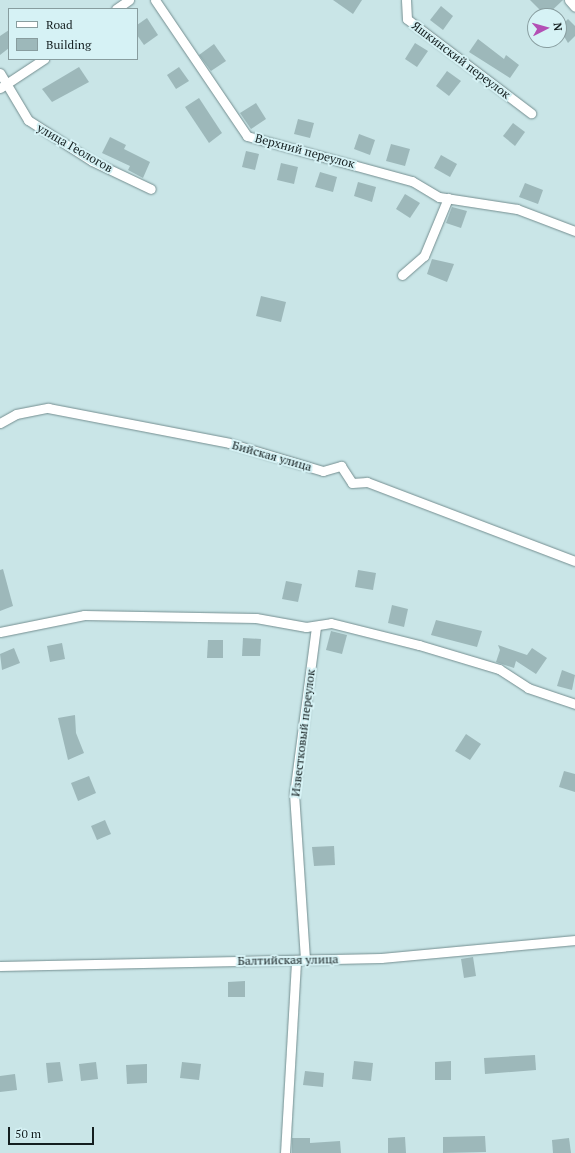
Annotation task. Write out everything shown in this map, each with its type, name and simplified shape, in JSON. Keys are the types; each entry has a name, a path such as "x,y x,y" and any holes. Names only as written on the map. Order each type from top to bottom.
{"street":[{"path":"117,8 129,0"},
{"name":"Верхний переулок","path":"155,0 247,136 405,179 448,198 517,208 575,231"},
{"name":"Яшкинский переулок","path":"406,0 407,19 531,113"},
{"path":"569,0 575,7"},
{"path":"3,85 42,60"},
{"name":"улица Геологов","path":"0,73 3,85 28,120 92,160 151,189"},
{"path":"402,275 424,256 448,198"},
{"name":"Бийская улица","path":"0,424 16,414 48,408 229,443 323,471 341,466 352,482 367,482 575,561"},
{"path":"0,632 84,615 256,618 316,626 331,623 419,644 498,669 528,688 575,704"},
{"name":"Известковый переулок","path":"285,1153 301,960 294,794 316,626"},
{"name":"Балтийская улица","path":"0,966 381,958 575,940"}],"building":[{"path":"333,0 362,0 353,14"},
{"path":"530,0 563,0 554,8 538,8"},
{"path":"441,6 453,16 443,30 430,20"},
{"path":"147,18 158,35 144,45 138,36 138,24"},
{"path":"568,19 575,26 575,36 568,43 567,41"},
{"path":"8,31 8,49 0,55 0,36"},
{"path":"478,39 504,59 506,55 519,65 510,78 469,52"},
{"path":"415,43 428,51 417,67 405,59"},
{"path":"214,44 226,61 211,71 199,55"},
{"path":"79,67 89,82 52,102 42,89"},
{"path":"179,67 189,81 176,89 167,75"},
{"path":"447,71 461,81 449,96 436,86"},
{"path":"199,98 222,133 209,143 185,107"},
{"path":"256,103 266,119 251,129 240,113"},
{"path":"298,119 314,123 310,138 294,134"},
{"path":"513,123 525,132 515,146 503,136"},
{"path":"359,134 375,140 370,155 354,149"},
{"path":"110,137 126,145 124,149 150,162 143,178 128,170 130,166 102,153"},
{"path":"391,144 410,149 405,166 386,161"},
{"path":"246,151 259,154 255,170 242,167"},
{"path":"441,155 457,164 450,177 434,168"},
{"path":"281,163 298,167 294,184 277,180"},
{"path":"320,172 337,177 333,192 315,187"},
{"path":"358,182 376,187 372,202 354,196"},
{"path":"525,183 543,190 538,204 519,197"},
{"path":"405,194 420,203 410,218 396,209"},
{"path":"452,207 467,211 461,228 446,223"},
{"path":"432,259 454,264 447,282 427,274"},
{"path":"261,296 286,302 281,322 256,316"},
{"path":"3,569 13,606 0,611 0,570"},
{"path":"358,570 376,573 373,590 355,587"},
{"path":"286,581 302,584 298,602 282,599"},
{"path":"392,605 408,609 404,627 388,623"},
{"path":"436,620 482,631 477,647 431,635"},
{"path":"331,631 347,635 342,654 326,650"},
{"path":"243,638 261,639 260,656 242,656"},
{"path":"208,640 223,640 223,658 207,658"},
{"path":"62,643 65,659 50,662 47,646"},
{"path":"498,645 527,655 532,648 547,658 536,674 516,661 514,668 496,662 500,650"},
{"path":"14,648 20,663 2,670 0,654"},
{"path":"562,670 575,675 572,690 557,686"},
{"path":"75,715 76,733 84,753 68,760 58,718"},
{"path":"466,734 481,744 470,760 455,751"},
{"path":"564,771 575,774 575,792 559,787"},
{"path":"89,776 96,793 78,801 71,783"},
{"path":"105,820 111,834 97,840 91,826"},
{"path":"334,846 335,865 314,866 312,847"},
{"path":"473,957 476,976 464,978 461,959"},
{"path":"245,981 245,997 228,997 228,982"},
{"path":"535,1055 536,1070 485,1074 484,1058"},
{"path":"354,1061 373,1063 371,1081 352,1079"},
{"path":"451,1061 451,1080 435,1080 435,1062"},
{"path":"60,1062 63,1081 48,1083 46,1063"},
{"path":"96,1062 98,1079 81,1081 79,1064"},
{"path":"182,1062 201,1064 199,1080 180,1078"},
{"path":"147,1064 147,1083 127,1084 126,1065"},
{"path":"305,1071 324,1073 323,1087 303,1085"},
{"path":"15,1074 17,1090 0,1092 0,1076"},
{"path":"485,1136 486,1152 443,1153 443,1137"},
{"path":"405,1137 406,1153 388,1153 388,1138"},
{"path":"292,1138 310,1138 310,1143 340,1141 341,1153 292,1153"},
{"path":"569,1138 571,1153 553,1153 552,1140"}]}
